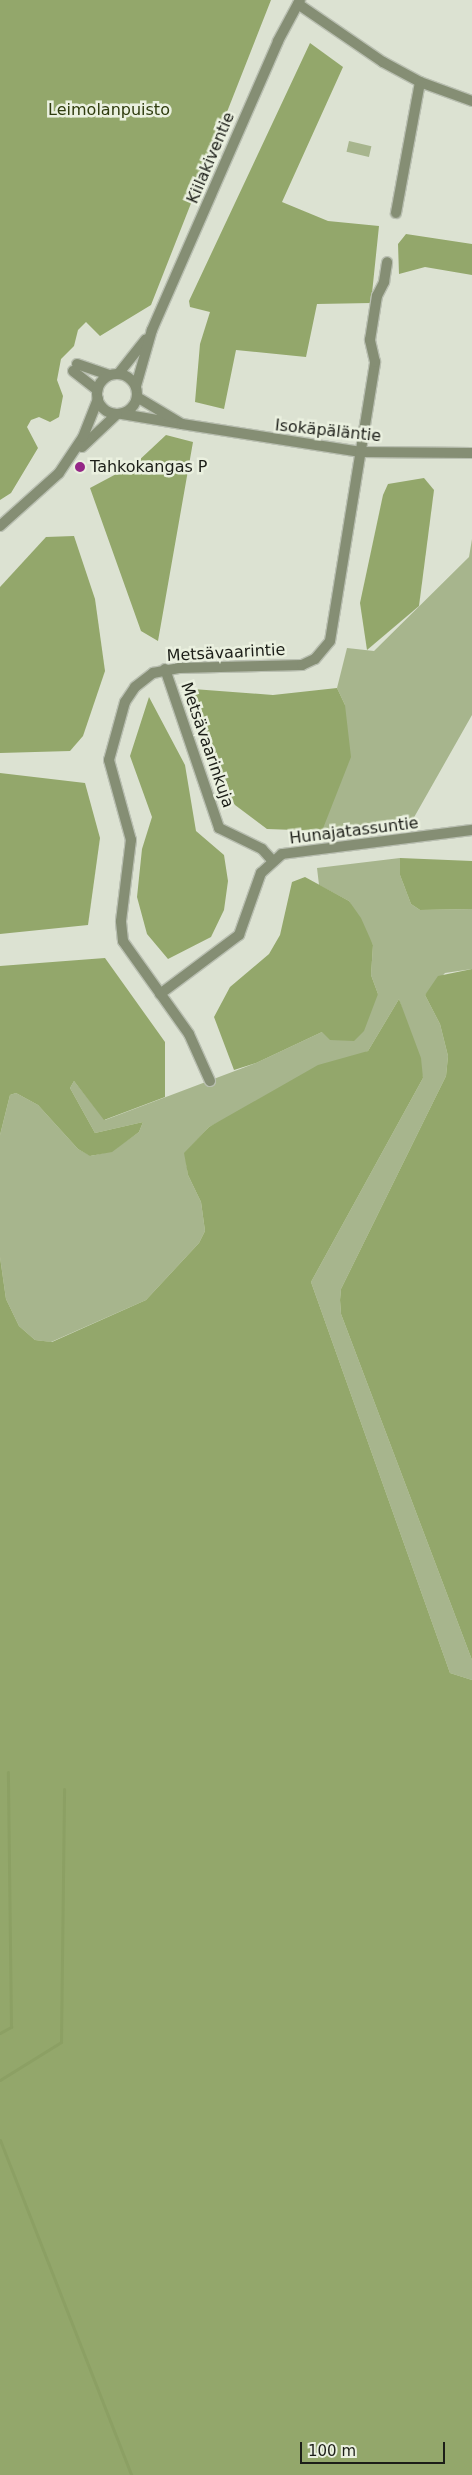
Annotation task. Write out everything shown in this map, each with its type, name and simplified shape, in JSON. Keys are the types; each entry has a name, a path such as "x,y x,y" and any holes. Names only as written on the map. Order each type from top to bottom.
{"street":[{"path":"299,2 383,62 420,82 472,101"},
{"name":"Kiilakiventie","path":"136,386 152,330 278,41 299,2"},
{"path":"396,214 420,82"},
{"name":"Metsävaarintie","path":"210,1081 189,1034 127,949 121,932 131,840 109,766 125,702 142,680 165,669 302,665 322,653 333,636 375,362 370,340 377,296 388,262"},
{"name":"Kiilakiventie","path":"114,374 152,330"},
{"path":"0,526 36,496 65,464 119,414 132,408 137,398 136,386 114,374 75,368 97,395 106,411 119,414"},
{"path":"65,464 91,422 97,395 114,374"},
{"name":"Isokäpäläntie","path":"137,398 182,424"},
{"name":"Isokäpäläntie","path":"119,414 361,452 472,453"},
{"name":"Metsävaarinkuja","path":"165,669 219,828 262,849 272,860"},
{"name":"Hunajatassuntie","path":"160,994 239,935 261,873 272,860 294,851 472,830"}],"green space":[{"name":"Leimolanpuisto","path":"0,0 271,0 151,305 100,336 86,322 78,330 74,346 61,359 57,380 63,396 59,417 50,422 39,417 31,420 27,427 38,448 11,493 0,500"},
{"path":"310,43 343,67 282,202 328,221 379,226 371,303 317,304 306,357 236,350 224,409 195,402 200,344 210,312 190,307 189,301"},
{"path":"349,141 371,146 369,157 347,152"},
{"path":"406,234 472,244 472,275 425,267 399,274 398,244"},
{"path":"166,435 193,442 158,641 141,631 90,488 135,464"},
{"path":"424,478 434,490 419,606 367,650 360,603 383,495 388,484"},
{"path":"74,536 95,599 105,671 83,736 70,751 0,753 0,587 46,537"},
{"path":"472,539 472,715 408,828 319,838 345,705 337,688 347,648 374,651 469,557"},
{"path":"337,688 345,705 351,757 322,831 267,829 235,805 221,785 199,722 193,689 273,695"},
{"path":"149,697 185,765 196,831 224,855 228,881 224,910 211,937 168,959 147,934 137,897 142,849 152,817 130,756"},
{"path":"0,773 85,783 100,838 88,925 0,934"},
{"path":"400,858 400,875 411,904 420,910 472,909 472,969 445,973 425,995 440,1024 448,1056 446,1076 341,1289 341,1314 472,1660 472,1680 450,1673 311,1282 423,1078 399,999 368,1051 209,1127 185,1153 188,1175 201,1202 205,1231 199,1243 146,1300 51,1342 35,1340 19,1326 6,1299 0,1257 0,1135 10,1095 16,1093 38,1105 78,1149 91,1156 112,1151 139,1132 143,1122 95,1133 70,1088 74,1081 105,1120 256,1063 322,1032 378,994 371,975 373,945 349,901 319,885 317,868"},
{"path":"400,858 472,861 472,909 420,910 411,904 400,875"},
{"path":"305,877 349,901 361,918 373,945 371,975 378,994 364,1031 354,1041 330,1040 322,1032 256,1063 234,1070 214,1017 230,987 269,954 280,935 292,882"},
{"path":"105,958 165,1042 165,1097 104,1120 74,1081 70,1088 95,1133 143,1122 139,1132 112,1152 90,1156 78,1149 38,1105 16,1093 10,1095 0,1135 0,966"},
{"path":"472,969 472,1660 341,1314 340,1300 341,1289 446,1076 448,1056 440,1024 425,995 438,976"},
{"path":"399,999 421,1058 423,1078 311,1282 450,1673 472,1680 472,2475 0,2475 0,1257 6,1299 19,1326 35,1340 52,1342 146,1300 199,1243 205,1231 201,1202 188,1175 184,1153 209,1127 318,1065 368,1051"}],"waterway":[{"path":"0,2033 11,2027 8,1772"},
{"path":"0,2080 61,2042 64,1789"},
{"path":"0,2140 131,2475"}],"place":[{"name":"Tahkokangas P","path":"80,467"}]}
